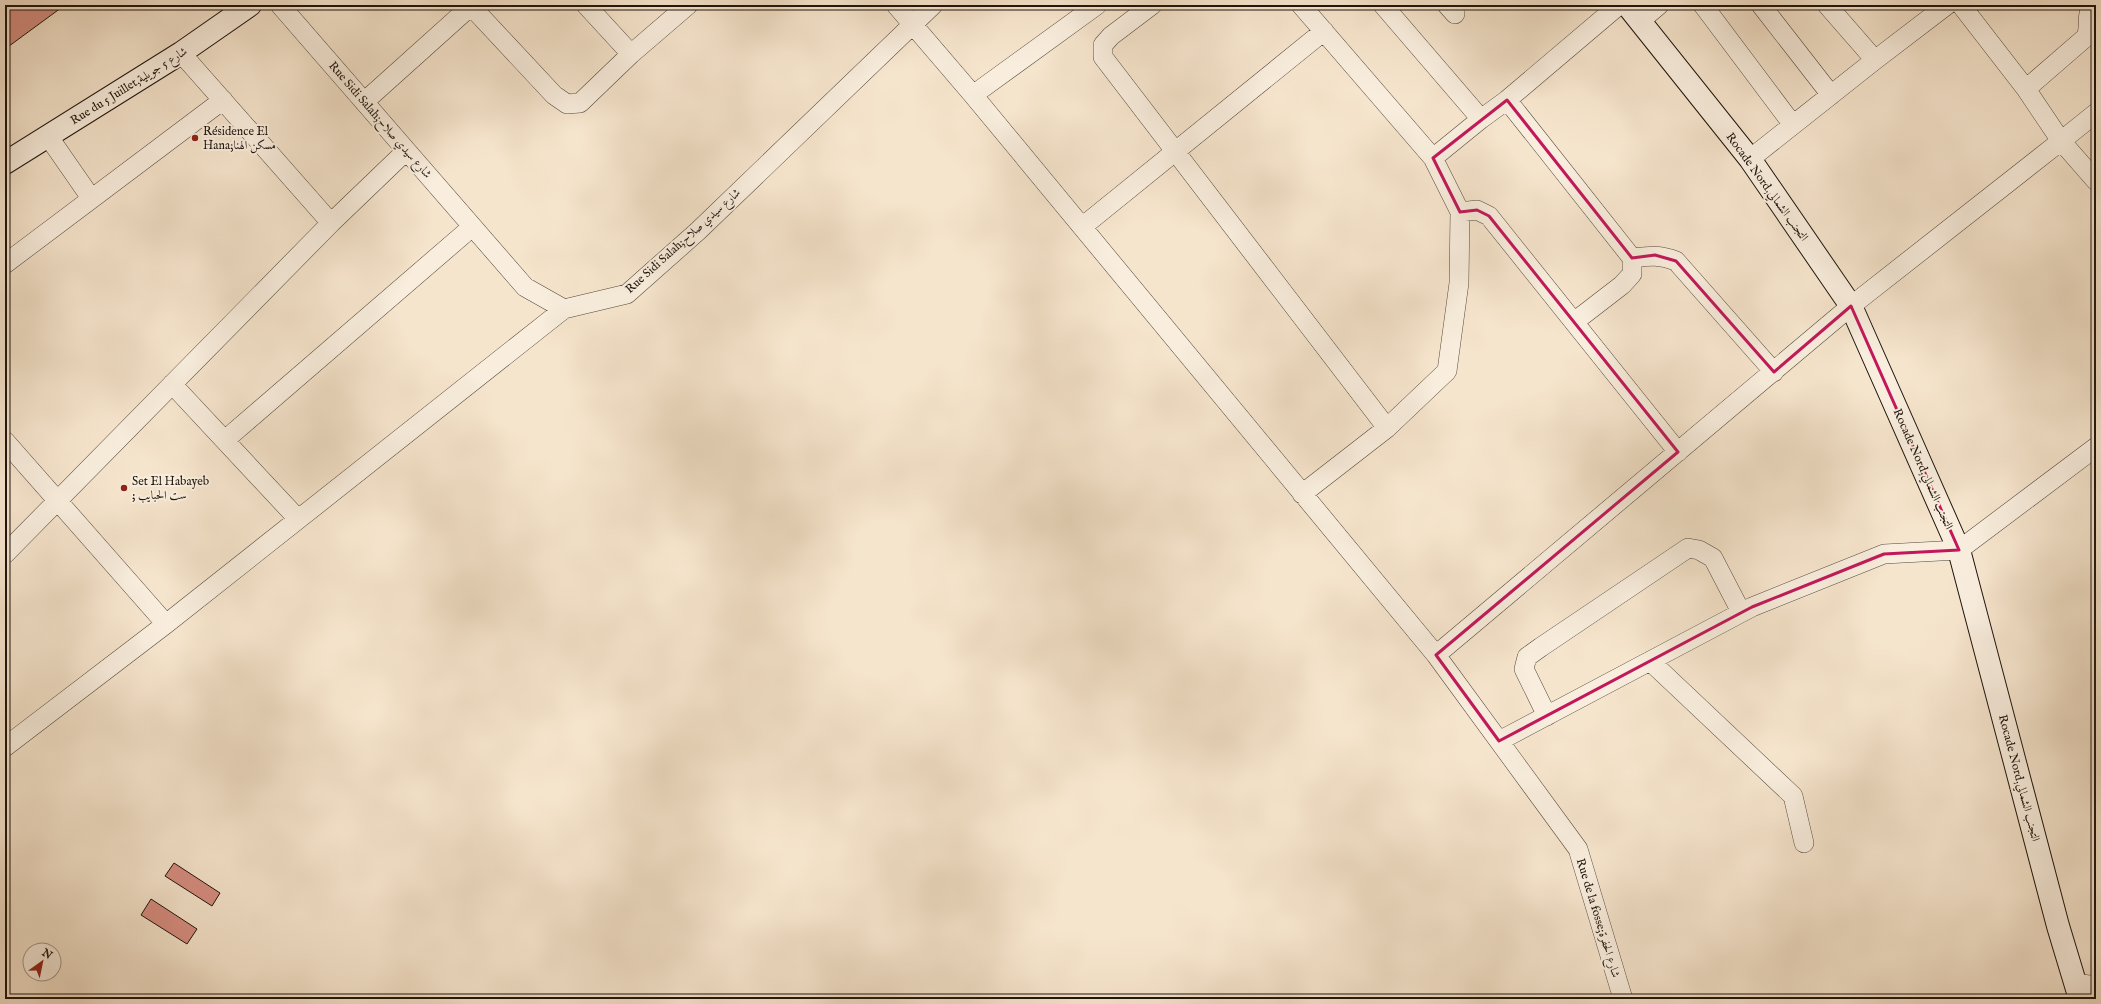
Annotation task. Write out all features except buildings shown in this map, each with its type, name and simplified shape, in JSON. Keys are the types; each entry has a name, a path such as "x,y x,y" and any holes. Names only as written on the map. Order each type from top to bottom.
{"main road":[{"name":"Rue du 5 Juillet,شارع 5 جويلية","path":"5,163 182,53 250,5"},
{"name":"Rocade Nord,التجنب الشمالي","path":"1633,13 1750,159 1852,306 1958,550 2058,926 2084,989"}],"street":[{"name":"Rue Sidi Salah;شارع سيدي صلاح","path":"280,5 525,287 564,309 628,294 698,231 933,5"},
{"path":"364,102 471,5 554,95 567,104 580,103 631,54 688,5"},
{"path":"586,5 631,54"},
{"name":"Rue de la fosse;شارع الحفرة","path":"896,5 973,95 1436,655 1578,849 1623,999"},
{"path":"973,95 1097,5"},
{"path":"1152,5 1111,36 1103,45 1103,57 1176,150 1387,428"},
{"path":"1301,5 1433,158 1460,212 1459,283 1447,371 1387,428 1302,494"},
{"path":"1384,5 1480,119"},
{"path":"1433,158 1480,119 1507,100 1619,5"},
{"path":"1633,13 1659,5"},
{"path":"1703,5 1793,125"},
{"path":"1762,5 1831,95"},
{"path":"1828,5 1874,60"},
{"path":"1750,159 1874,60 1947,5"},
{"path":"1960,5 2026,88 2061,142 2096,181"},
{"path":"2026,88 2086,37 2089,28 2088,12 2092,5"},
{"path":"1082,227 1324,31"},
{"path":"182,53 331,223"},
{"path":"5,264 223,100"},
{"path":"1507,100 1632,258 1632,274 1622,285 1574,322"},
{"path":"1436,655 1852,306 2096,113"},
{"path":"48,136 91,198"},
{"path":"5,554 331,223 406,151"},
{"path":"1460,212 1477,210 1489,216 1678,452"},
{"path":"225,440 472,227"},
{"path":"1632,258 1655,255 1666,256 1676,261 1774,372"},
{"path":"5,748 166,624 564,309"},
{"path":"172,384 298,519"},
{"path":"5,441 166,624"},
{"path":"1499,741 1741,612 1884,554 1958,550 2096,447"},
{"path":"1547,716 1524,669 1527,657 1688,548 1699,550 1713,558 1741,612"},
{"path":"1650,661 1793,796 1804,843"}],"highlighted area":[{"path":"1507,100 1632,258 1655,255 1676,261 1774,372 1851,306 1959,550 1884,554 1752,607 1499,741 1436,655 1678,452 1489,216 1477,210 1460,212 1433,158"}],"place":[{"name":"Résidence El Hana;مسكن الهنا","path":"195,138"},
{"name":"Set El Habayeb ; ست الحبايب","path":"124,488"}]}
